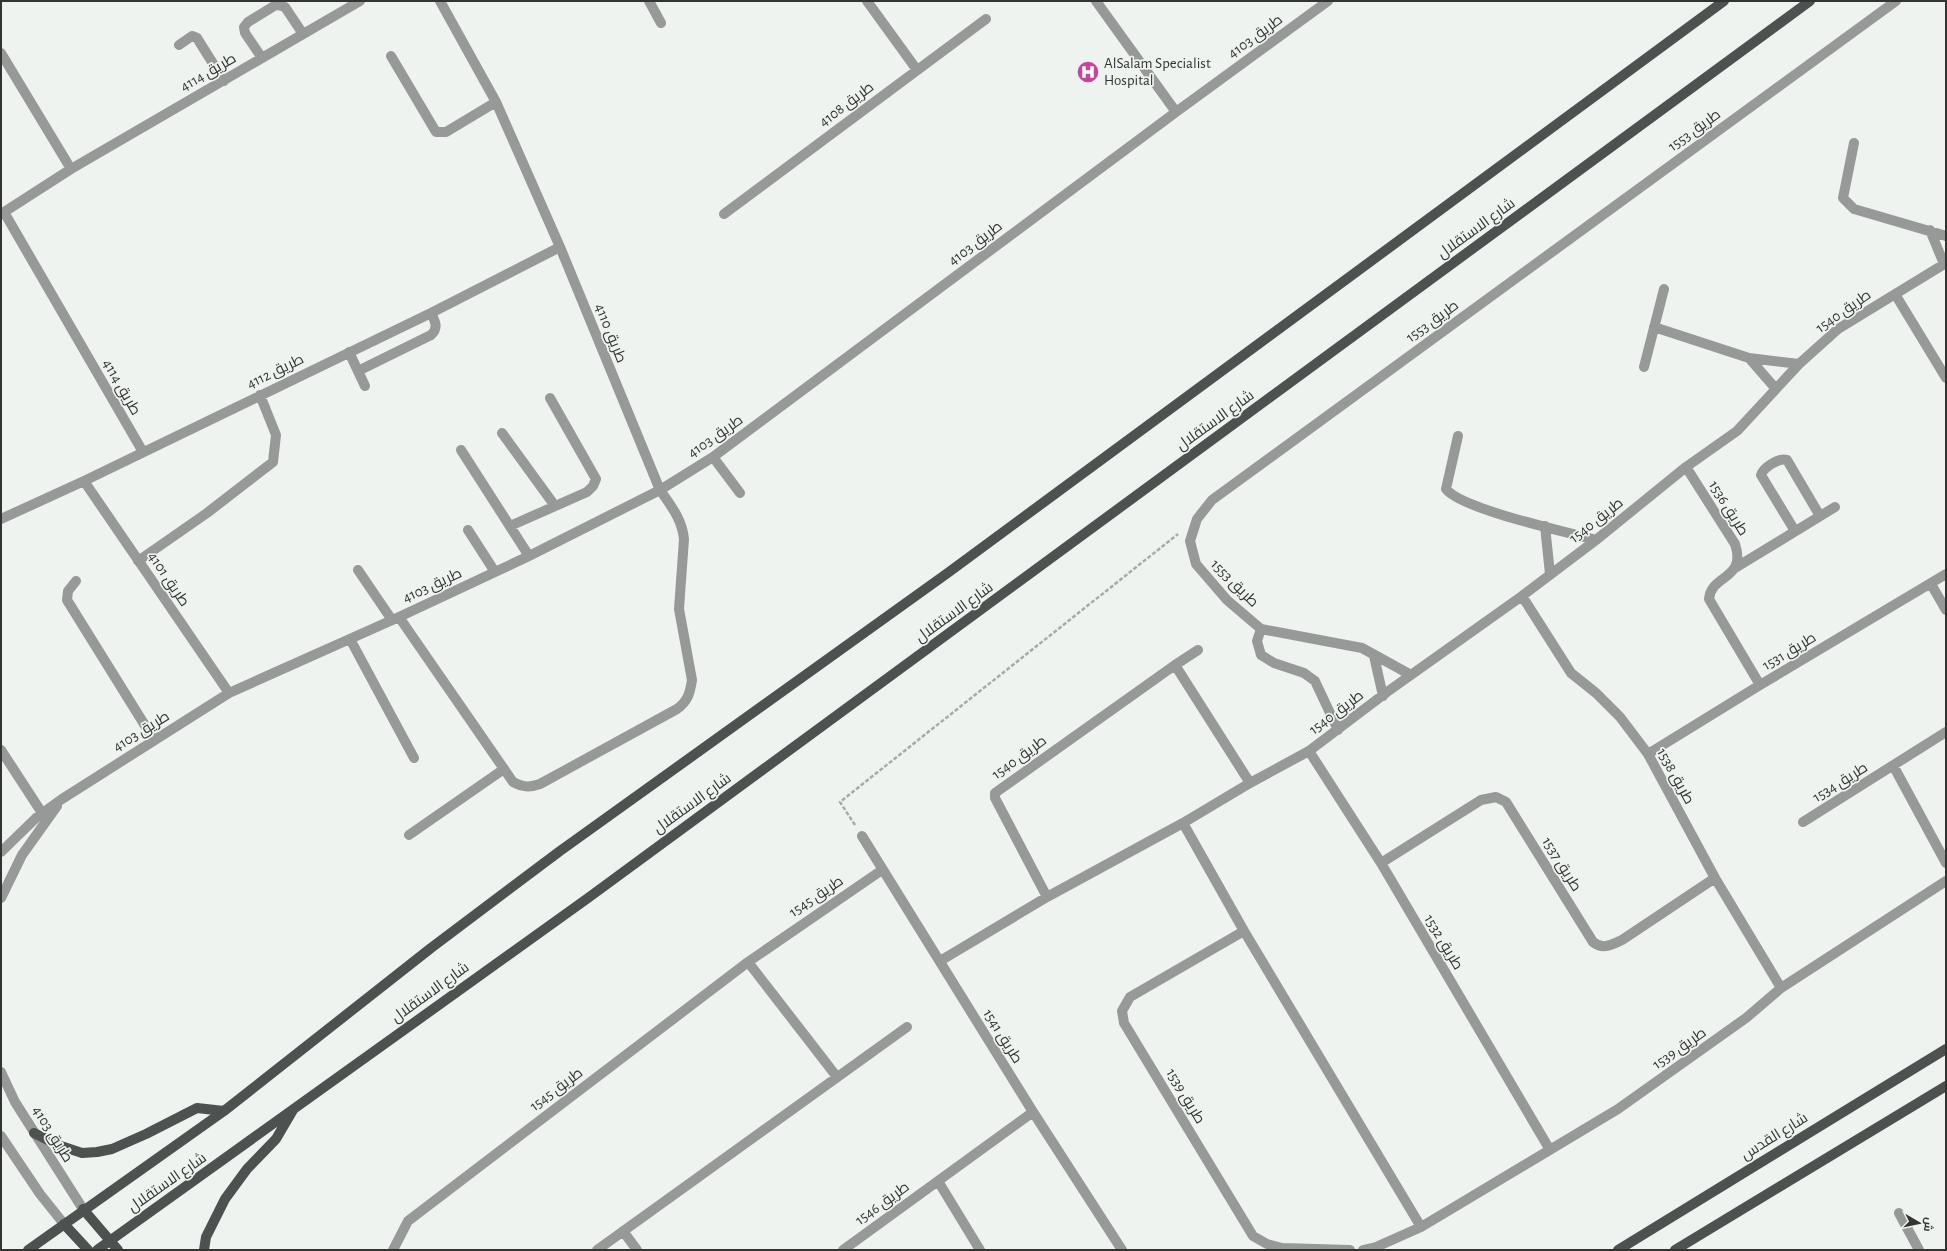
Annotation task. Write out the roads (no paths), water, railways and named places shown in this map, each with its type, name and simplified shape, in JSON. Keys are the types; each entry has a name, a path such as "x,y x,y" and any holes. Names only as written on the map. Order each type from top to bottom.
{"main road":[{"name":"شارع الاستقلال","path":"28,1250 83,1209 224,1111 431,948 560,851 911,600 1724,1"},
{"name":"شارع الاستقلال","path":"97,1250 110,1239 219,1164 295,1107 614,879 1810,1"},
{"name":"شارع القدس","path":"1618,1250 1946,1048"},
{"path":"1675,1250 1946,1086"},
{"path":"204,1250 206,1237 225,1199 247,1169 276,1139 295,1107"},
{"path":"34,1133 82,1153 97,1152 112,1149 146,1134 197,1108 224,1111"},
{"path":"83,1209 118,1250"},
{"path":"64,1224 88,1250"}],"street":[{"name":"طريق 4114","path":"143,452 3,213 71,169 360,1"},
{"name":"طريق 4110","path":"440,1 496,102 560,247 660,490 679,518 683,528 684,539 678,596 692,680 690,691 685,703 677,709 540,784 531,787 522,786 513,782 504,769"},
{"path":"649,1 661,23"},
{"path":"867,1 916,70"},
{"path":"1096,1 1176,112"},
{"name":"طريق 4103","path":"1,852 42,813 62,799 229,693 395,619 529,556 660,490 714,458 1176,112 1328,1"},
{"name":"طريق 1553","path":"1411,675 1374,656 1362,648 1261,629 1227,600 1196,564 1190,541 1197,519 1212,500 1896,1"},
{"path":"262,58 245,33 244,27 248,22 274,6 278,5 285,7 303,34"},
{"name":"طريق 4108","path":"724,214 986,18"},
{"path":"179,45 192,36 197,38 224,81"},
{"path":"1,53 71,169"},
{"path":"391,56 436,132 446,132 496,102"},
{"path":"1854,143 1844,198 1848,204 1854,209 1930,230 1946,236"},
{"path":"1930,230 1945,264"},
{"name":"طريق 4112","path":"1,519 84,481 431,313 560,247"},
{"name":"طريق 1540","path":"940,961 1047,897 1183,823 1250,783 1309,751 1411,675 1522,596 1596,540 1686,467 1737,431 1799,364 1838,329 1945,264"},
{"path":"1644,367 1664,289"},
{"path":"1896,294 1945,375"},
{"path":"358,371 431,335 436,329 431,313"},
{"path":"1654,327 1749,358 1799,364"},
{"path":"349,352 365,386"},
{"path":"1749,358 1776,389"},
{"path":"138,561 207,513 273,462 276,435 260,395"},
{"path":"510,526 587,492 593,486 596,479 550,398"},
{"path":"502,433 555,506"},
{"path":"1458,436 1446,489 1452,496 1504,516 1596,540"},
{"path":"461,450 529,556"},
{"path":"714,458 740,493"},
{"path":"1795,531 1762,476 1764,470 1780,459 1787,460 1820,516"},
{"name":"طريق 1536","path":"1686,467 1735,544 1738,560 1735,568"},
{"name":"طريق 4101","path":"84,481 229,693"},
{"path":"1760,685 1709,599 1711,590 1735,568 1835,506"},
{"path":"1545,526 1550,574"},
{"path":"468,530 495,572"},
{"path":"358,570 504,769 409,835"},
{"name":"طريق 1531","path":"1648,754 1946,574"},
{"path":"76,581 68,591 67,600 154,740"},
{"path":"1931,584 1946,610"},
{"name":"طريق 1538","path":"1522,596 1571,673 1596,693 1620,717 1648,754 1715,878 1781,988"},
{"path":"1261,629 1257,641 1261,655 1274,663 1304,673 1316,681 1338,730"},
{"path":"350,639 414,758"},
{"name":"طريق 1540","path":"1047,897 995,798 995,793 1198,650"},
{"path":"1374,656 1383,696"},
{"path":"1175,665 1250,783"},
{"name":"طريق 1534","path":"1803,822 1894,767 1946,732"},
{"path":"1,750 42,813"},
{"name":"طريق 1532","path":"1309,751 1381,863 1550,1150"},
{"path":"1894,767 1946,863"},
{"name":"طريق 1537","path":"1381,863 1481,800 1496,797 1506,802 1593,942 1599,947 1609,946 1622,940 1715,878"},
{"name":"طريق 4103","path":"1,898 22,855 62,799"},
{"path":"1183,823 1244,931 1421,1227"},
{"name":"طريق 1541","path":"862,836 1032,1112 1122,1250"},
{"name":"طريق 1545","path":"393,1250 408,1221 748,962 882,870"},
{"name":"طريق 1539","path":"1363,1250 1376,1247 1421,1227 1625,1105 1746,1018 1781,988 1946,881"},
{"name":"طريق 1539","path":"1244,931 1130,997 1122,1011 1124,1023 1253,1236 1266,1244 1282,1248 1350,1250"},
{"path":"748,962 838,1077"},
{"path":"597,1250 907,1027"},
{"name":"طريق 4103","path":"1,1072 15,1102 83,1209"},
{"name":"طريق 1546","path":"843,1250 1032,1112"},
{"path":"1,1136 40,1194 64,1224"},
{"path":"938,1181 980,1250"},
{"path":"1899,1213 1919,1250"},
{"path":"623,1231 637,1250"}],"place":[{"name":"AlSalam Specialist Hospital","path":"1088,72"}]}
